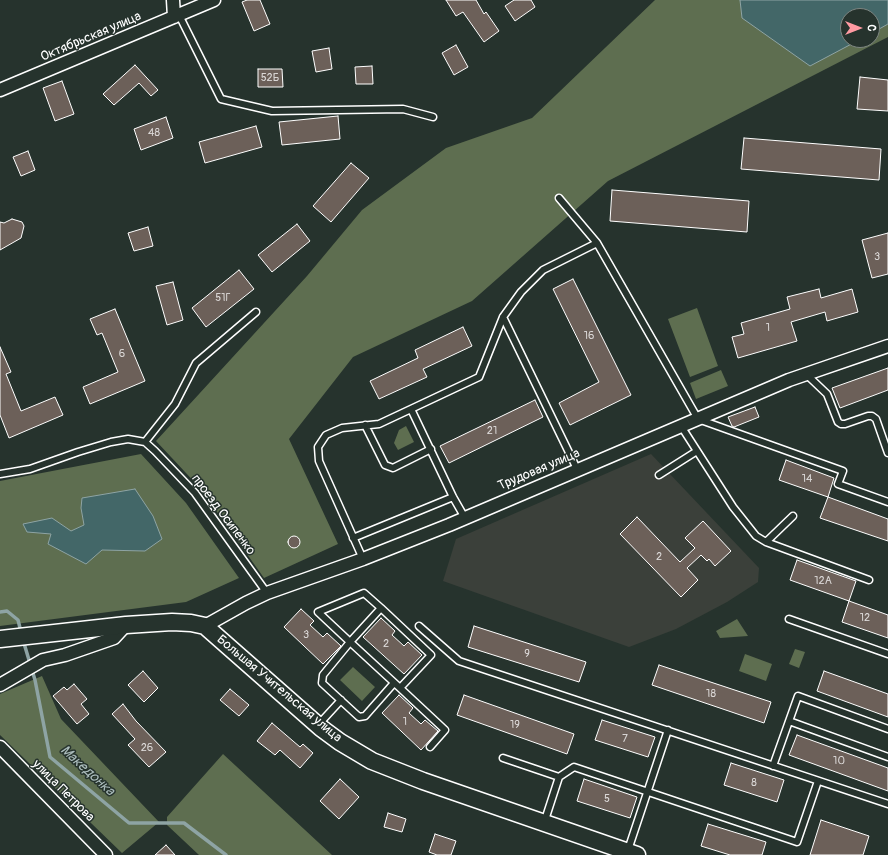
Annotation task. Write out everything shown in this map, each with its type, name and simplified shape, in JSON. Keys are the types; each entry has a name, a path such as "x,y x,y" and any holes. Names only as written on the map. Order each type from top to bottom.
{"main road":[{"name":"Большая Учительская улица","path":"0,639 50,632 172,622 191,623 205,626 318,725 340,742 372,761 424,781 632,853"}],"street":[{"path":"174,0 176,16"},
{"name":"Октябрьская улица","path":"0,90 214,0"},
{"name":"Трудовая улица","path":"205,626 267,593 363,558 465,518 789,380 888,346"},
{"path":"0,685 43,660 65,655 114,638 126,625"},
{"name":"улица Петрова","path":"0,747 106,855"}],"lane":[{"path":"176,16 221,99 272,111 403,109 433,118"},
{"path":"559,198 597,243 698,419 843,471 838,484 888,502"},
{"path":"363,558 319,461 318,447 326,435 342,428 379,424 479,377 503,317 521,292 543,270 597,243"},
{"path":"0,474 30,469 111,442 128,439 145,442 175,404 196,363 256,312"},
{"path":"503,317 577,469"},
{"path":"806,374 827,394 838,422 841,424 868,416 872,416 876,419 888,453"},
{"path":"411,409 453,497 465,518"},
{"path":"365,425 385,465 393,468 431,449"},
{"path":"681,426 733,507 756,536 766,542 869,580"},
{"name":"проезд Осипенко","path":"145,442 195,493 267,593"},
{"path":"659,475 697,451"},
{"path":"353,538 453,497"},
{"path":"766,542 793,516"},
{"path":"400,688 431,655 364,593 318,612 445,730 430,747"},
{"path":"380,608 323,675 322,683 359,717 366,716 394,683"},
{"path":"789,619 888,654"},
{"path":"419,626 459,661 888,804"},
{"path":"773,766 798,696 888,729"},
{"path":"318,725 341,700"},
{"path":"789,721 888,757"},
{"path":"632,853 648,791 668,730"},
{"path":"503,758 559,777"},
{"path":"544,823 559,777 574,767 797,842 818,781"}],"shaded area":[{"path":"651,454 759,568 758,582 727,602 676,629 629,647 443,581 456,539"}],"green space":[{"path":"655,0 888,0 888,37 880,41 880,8 840,8 840,48 867,48 608,181 472,301 353,357 289,439 338,544 264,578 200,488 156,441 307,276 362,210 446,148 532,118"},
{"path":"697,308 718,366 690,377 668,319"},
{"path":"721,370 728,386 696,399 690,383"},
{"path":"406,426 414,442 398,450 394,443 399,430"},
{"path":"141,454 186,503 239,578 186,602 0,626 0,481"},
{"path":"737,619 748,636 720,638 716,631"},
{"path":"795,649 805,652 799,668 789,664"},
{"path":"745,654 772,664 766,681 739,671"},
{"path":"353,667 375,687 362,701 340,680"},
{"path":"42,676 61,719 159,822 122,853 0,735 0,694"},
{"path":"223,754 332,855 199,855 167,825 167,817"}],"water":[{"path":"740,0 888,0 888,24 880,28 880,8 840,8 840,48 844,48 810,66 742,18"},
{"path":"135,489 153,516 162,539 145,551 102,550 86,564 48,544 51,534 27,532 23,524 52,518 71,531 84,525 81,508 82,498"}],"building":[{"path":"247,0 260,0 270,24 254,31 242,2"},
{"path":"446,0 476,0 484,14 486,12 499,31 484,42 463,12 456,16"},
{"path":"514,0 531,0 535,7 515,21 505,6"},
{"path":"456,45 468,67 454,75 442,53"},
{"path":"329,48 332,69 316,72 312,51"},
{"path":"135,65 158,90 151,96 139,83 114,105 103,94"},
{"path":"372,66 373,84 356,84 355,67"},
{"path":"258,69 282,69 283,87 258,87"},
{"path":"860,77 888,80 888,111 857,109"},
{"path":"62,81 74,114 55,121 43,88"},
{"path":"338,116 340,139 282,145 279,122"},
{"path":"166,117 173,138 141,150 134,129"},
{"path":"256,126 262,147 205,163 199,142"},
{"path":"744,138 881,149 879,180 741,169"},
{"path":"28,151 35,170 21,176 13,157"},
{"path":"351,163 369,178 331,222 313,206"},
{"path":"612,190 749,201 747,232 610,221"},
{"path":"12,219 22,222 24,226 21,238 0,250 0,222 4,223"},
{"path":"297,224 310,241 272,272 258,255"},
{"path":"148,227 153,246 134,251 128,233"},
{"path":"888,233 888,274 872,278 862,240"},
{"path":"239,270 254,289 206,327 192,308"},
{"path":"573,279 631,395 570,425 559,403 599,382 553,289"},
{"path":"173,282 183,320 167,325 156,286"},
{"path":"819,289 821,298 852,289 858,312 827,321 825,312 791,322 797,341 738,358 732,337 744,334 741,323 790,309 787,297"},
{"path":"115,309 145,381 90,404 83,387 118,372 102,333 97,335 90,319"},
{"path":"463,327 472,346 423,369 427,377 379,399 370,381 418,358 415,350"},
{"path":"0,347 11,372 6,374 21,411 55,397 63,415 9,438 0,415"},
{"path":"888,368 888,390 840,408 832,388"},
{"path":"535,400 543,417 449,463 440,446"},
{"path":"755,407 759,417 734,427 732,426 728,417"},
{"path":"786,460 834,478 828,497 779,480"},
{"path":"828,497 888,519 888,541 820,518"},
{"path":"637,517 680,562 695,548 685,538 703,521 731,551 715,566 709,559 707,561 701,555 687,568 698,580 681,597 620,534"},
{"path":"292,536 296,536 300,542 296,548 292,548 288,544 288,540"},
{"path":"797,560 856,581 849,601 790,580"},
{"path":"849,601 888,615 888,638 842,622"},
{"path":"301,609 314,621 310,625 323,637 327,633 341,646 323,664 284,627"},
{"path":"381,618 395,631 392,635 404,646 408,642 422,655 404,674 363,637"},
{"path":"474,626 586,662 579,682 468,647"},
{"path":"659,665 771,702 764,723 652,685"},
{"path":"143,671 158,688 144,702 128,685"},
{"path":"824,671 888,694 888,717 817,691"},
{"path":"74,684 87,699 81,704 89,714 77,724 53,696 64,687 67,690"},
{"path":"230,689 249,705 239,716 220,700"},
{"path":"399,695 413,708 409,713 421,724 425,720 438,731 421,750 382,713"},
{"path":"464,695 574,734 567,754 457,715"},
{"path":"123,704 136,721 166,752 149,767 128,745 135,739 112,714"},
{"path":"602,720 655,737 648,757 595,740"},
{"path":"272,723 300,747 303,744 313,753 300,768 280,750 275,755 257,741"},
{"path":"797,735 888,768 888,791 789,755"},
{"path":"731,763 784,780 777,802 724,785"},
{"path":"340,779 359,797 339,819 320,801"},
{"path":"584,779 637,797 630,818 577,801"},
{"path":"388,813 406,819 402,832 384,827"},
{"path":"821,820 869,836 863,855 810,855"},
{"path":"708,824 766,842 762,855 730,855 701,846"},
{"path":"435,834 456,841 451,855 437,855 429,852"},
{"path":"166,845 175,855 155,855"}],"waterway":[{"name":"Македонка","path":"0,612 7,611 18,620 21,632"},
{"name":"Македонка","path":"23,640 35,680 50,757 129,823 184,823 226,855"}]}
